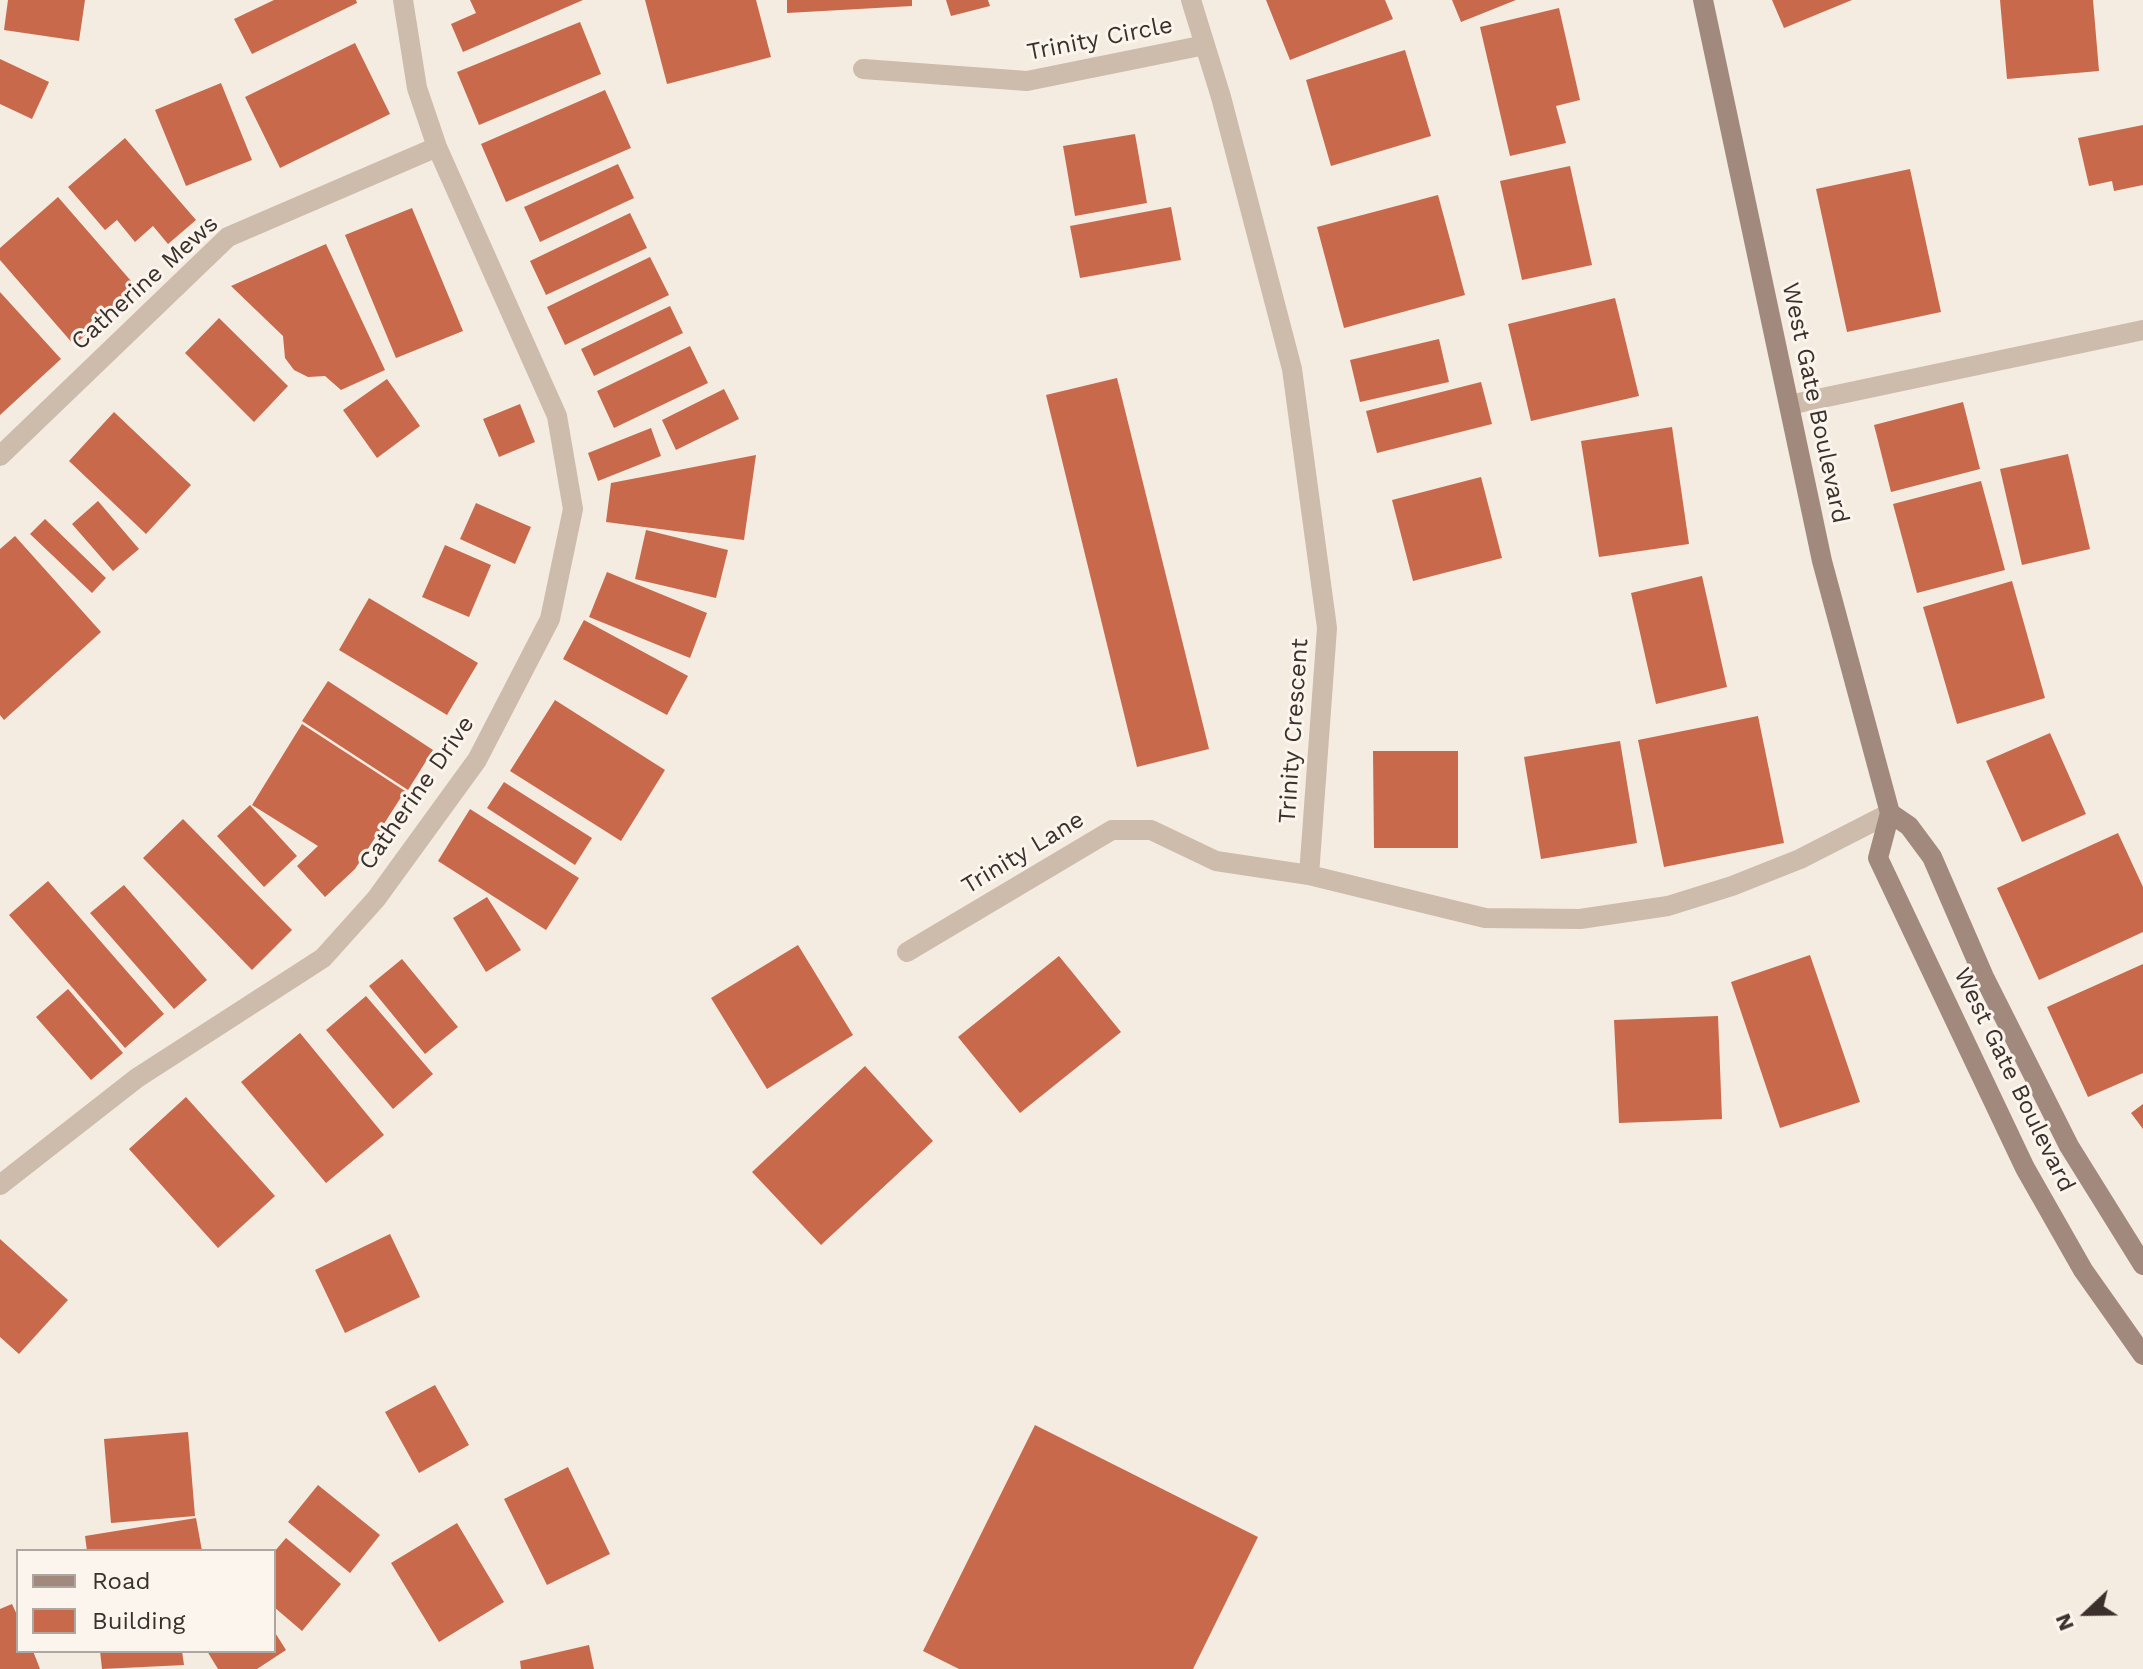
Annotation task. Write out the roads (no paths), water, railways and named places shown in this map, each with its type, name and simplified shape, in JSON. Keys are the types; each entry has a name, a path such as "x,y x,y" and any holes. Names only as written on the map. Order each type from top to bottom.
{"street":[{"name":"Catherine Drive","path":"0,1185 137,1078 323,958 376,899 477,760 550,619 573,509 557,416 437,147 417,88 403,0"},
{"name":"Trinity Crescent","path":"1191,0 1292,369 1327,628 1309,875"},
{"name":"West Gate Boulevard","path":"1703,0 1822,561 1890,813 1878,858 2025,1168 2083,1270 2143,1355"},
{"name":"Trinity Circle","path":"863,69 1027,81 1205,45"},
{"name":"Catherine Mews","path":"0,456 228,237 437,147"},
{"path":"1789,405 2143,330"},
{"name":"West Gate Boulevard","path":"1890,813 1909,826 1932,857 1984,977 2069,1146 2143,1265"},
{"path":"1309,875 1485,918 1580,919 1668,906 1732,886 1800,859 1890,813"},
{"name":"Trinity Lane","path":"907,952 1112,830 1151,830 1216,861 1309,875"}]}
